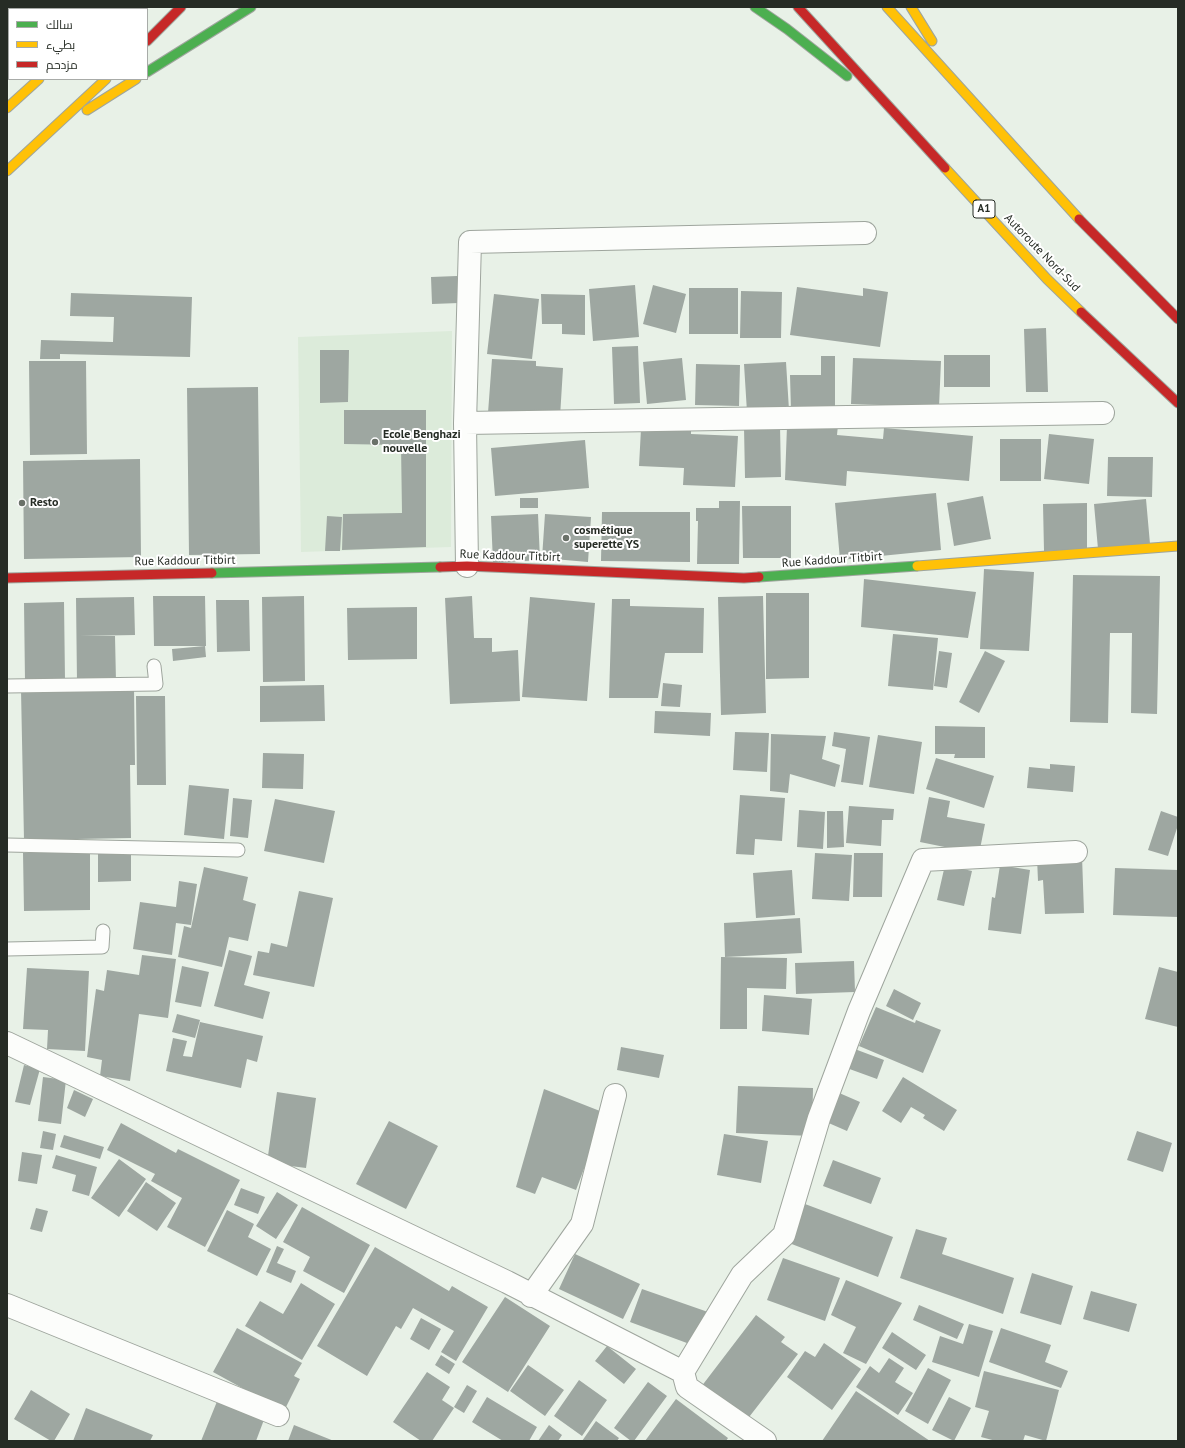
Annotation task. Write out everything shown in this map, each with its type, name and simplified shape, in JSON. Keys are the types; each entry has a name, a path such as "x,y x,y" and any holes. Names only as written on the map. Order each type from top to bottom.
{"main road":[{"path":"148,39 181,7"},
{"path":"148,71 251,7"},
{"path":"755,7 790,31 898,116"},
{"name":"Autoroute Nord-Sud","path":"798,7 1047,278 1178,403"},
{"path":"887,7 1062,202 1178,319"},
{"path":"911,7 966,95"},
{"path":"7,108 39,80"},
{"path":"7,171 105,80"},
{"path":"44,137 134,80"},
{"name":"Rue Kaddour Titbirt","path":"7,578 467,566 744,578 1033,559 1178,546"}],"street":[{"path":"467,566 465,423 470,242 865,233"},
{"path":"465,423 1103,413"},
{"path":"765,1441 687,1387 683,1372 742,1275 784,1235 819,1118 859,1011 923,860 1076,852"},
{"path":"7,1043 507,1282 531,1296 683,1372"},
{"path":"531,1296 582,1224 615,1095"},
{"path":"7,1305 278,1415"}],"lane":[{"path":"7,686 156,684 154,666"},
{"path":"7,845 238,850"},
{"path":"7,949 102,947 102,931"}],"shaded area":[{"name":"Ecole Benghazi nouvelle","path":"452,331 451,547 301,552 298,337"}],"building":[{"path":"457,276 459,303 432,304 431,277"},
{"path":"635,285 639,337 593,341 589,289"},
{"path":"653,285 686,294 676,333 643,324"},
{"path":"797,287 863,296 863,288 888,292 880,347 790,335"},
{"path":"689,288 738,288 738,334 689,334"},
{"path":"741,291 782,292 781,338 740,338"},
{"path":"71,293 192,297 190,357 60,354 60,359 40,359 41,340 113,342 114,317 70,316"},
{"path":"494,294 539,299 532,359 487,354"},
{"path":"541,294 585,295 585,335 562,334 562,324 542,324"},
{"path":"1046,328 1048,392 1026,392 1024,329"},
{"path":"638,346 640,403 614,404 612,347"},
{"path":"320,350 349,350 348,402 320,403"},
{"path":"944,355 990,355 990,387 944,387"},
{"path":"821,356 835,356 835,411 791,411 790,375 821,375"},
{"path":"682,358 686,400 647,404 643,362"},
{"path":"853,358 941,361 939,407 851,404"},
{"path":"492,359 536,361 536,366 563,368 560,417 488,413"},
{"path":"29,361 86,361 87,454 30,455"},
{"path":"786,362 789,410 747,412 744,364"},
{"path":"696,364 740,365 739,406 695,405"},
{"path":"258,387 260,554 189,555 187,388"},
{"path":"344,410 426,410 426,547 342,550 343,514 402,513 401,445 344,444"},
{"path":"780,425 781,477 745,478 744,427"},
{"path":"838,425 837,435 883,439 884,428 973,436 969,481 847,471 846,486 785,480 787,426"},
{"path":"641,429 691,431 691,434 738,436 735,487 683,485 684,468 639,466"},
{"path":"1049,434 1094,439 1089,484 1044,479"},
{"path":"1000,439 1041,439 1041,481 1000,481"},
{"path":"585,440 589,488 495,496 491,448"},
{"path":"1108,457 1153,457 1152,497 1107,496"},
{"path":"140,459 141,557 24,559 23,461"},
{"path":"936,493 941,550 840,560 835,503"},
{"path":"983,496 991,539 954,546 947,503"},
{"path":"520,498 538,498 538,508 520,508"},
{"path":"1146,499 1150,544 1098,549 1094,504"},
{"path":"719,501 740,501 739,564 697,564 698,521 696,521 696,508 719,508"},
{"path":"1087,503 1087,550 1044,551 1043,504"},
{"path":"742,506 791,506 791,558 743,558"},
{"path":"602,512 690,512 690,562 601,561"},
{"path":"538,514 540,560 493,563 491,516"},
{"name":"cosmétique superette YS","path":"545,514 591,517 588,562 542,558"},
{"path":"327,516 342,517 340,551 325,551"},
{"path":"984,569 1034,572 1029,651 980,649"},
{"path":"1073,575 1160,576 1157,714 1131,713 1132,633 1110,633 1108,723 1070,722"},
{"path":"864,579 976,592 968,638 861,627"},
{"path":"766,593 809,593 809,678 766,679"},
{"path":"153,596 205,596 206,646 154,646"},
{"path":"304,596 305,681 263,682 262,597"},
{"path":"472,596 474,638 492,638 492,652 518,650 520,701 450,704 445,598"},
{"path":"763,596 766,713 721,715 718,597"},
{"path":"134,597 135,635 80,636 115,636 116,682 77,682 76,598"},
{"path":"530,597 595,603 587,701 522,697"},
{"path":"612,599 630,599 630,606 704,608 703,653 665,653 658,698 609,698"},
{"path":"216,600 249,600 250,651 217,652"},
{"path":"64,602 65,680 25,681 24,603"},
{"path":"417,607 417,659 348,660 347,608"},
{"path":"893,634 938,638 933,690 888,686"},
{"path":"205,646 206,657 173,661 172,649"},
{"path":"939,651 952,653 947,688 934,686"},
{"path":"985,651 1005,661 979,713 959,702"},
{"path":"663,683 682,685 680,707 661,706"},
{"path":"324,685 325,721 260,722 260,686"},
{"path":"134,688 135,765 130,765 131,838 24,840 21,690"},
{"path":"136,696 165,696 166,785 137,785"},
{"path":"655,711 711,713 710,736 654,733"},
{"path":"935,726 985,727 985,758 954,758 955,754 935,754"},
{"path":"735,732 769,733 767,772 733,770"},
{"path":"834,732 870,737 863,785 841,782 846,749 832,746"},
{"path":"771,734 826,736 822,759 840,765 835,787 790,774 788,793 770,791"},
{"path":"878,735 922,742 914,794 869,787"},
{"path":"263,753 304,754 303,789 262,788"},
{"path":"936,758 994,776 984,808 926,789"},
{"path":"1050,764 1075,766 1073,792 1027,788 1029,767 1050,769"},
{"path":"189,785 229,789 224,839 184,835"},
{"path":"740,795 785,798 782,841 755,839 754,855 736,854"},
{"path":"929,797 950,801 947,817 985,824 979,854 920,842"},
{"path":"233,798 252,800 248,838 230,836"},
{"path":"275,799 335,811 324,863 264,851"},
{"path":"849,806 894,809 893,820 882,820 881,846 846,843"},
{"path":"799,810 825,812 823,849 797,847"},
{"path":"827,811 843,811 844,847 827,848"},
{"path":"1161,811 1178,817 1178,825 1168,856 1148,850"},
{"path":"90,852 90,910 24,911 23,853"},
{"path":"98,852 131,852 131,881 98,882"},
{"path":"815,853 852,855 849,901 812,899"},
{"path":"854,853 883,853 882,897 853,897"},
{"path":"1082,856 1084,913 1045,914 1043,880 1038,881 1037,858"},
{"path":"945,865 972,871 964,906 937,900"},
{"path":"1000,865 1030,870 1021,934 988,930 992,897 995,898"},
{"path":"204,867 248,877 243,900 256,904 248,941 229,937 222,967 178,957 184,926 191,928"},
{"path":"1115,868 1178,870 1178,917 1113,915"},
{"path":"792,870 795,915 756,918 753,873"},
{"path":"179,881 197,884 191,925 176,923 172,955 133,949 140,902 176,907"},
{"path":"299,891 333,898 314,987 253,975 258,951 269,953 271,943 287,947"},
{"path":"800,918 802,953 725,957 724,923"},
{"path":"229,950 252,956 244,985 270,992 263,1019 214,1006"},
{"path":"142,955 176,959 168,1018 139,1014 130,1081 100,1076 102,1060 87,1057 96,989 104,991 107,970 139,975"},
{"path":"721,957 787,958 786,989 747,988 747,1029 720,1029"},
{"path":"854,961 855,992 796,994 795,963"},
{"path":"182,966 209,972 201,1007 175,1002"},
{"path":"1159,967 1178,972 1178,1027 1145,1019"},
{"path":"27,968 89,971 85,1051 47,1049 48,1030 23,1029"},
{"path":"894,989 921,1003 913,1020 886,1006"},
{"path":"764,995 812,999 809,1035 762,1031"},
{"path":"876,1007 915,1023 916,1020 941,1030 923,1073 859,1046"},
{"path":"177,1014 200,1020 195,1038 172,1032"},
{"path":"200,1022 263,1036 257,1062 247,1059 241,1088 166,1071 173,1038 187,1041 183,1056 192,1057"},
{"path":"621,1047 664,1055 659,1078 617,1070"},
{"path":"852,1048 884,1060 877,1079 844,1067"},
{"path":"24,1065 40,1069 30,1105 15,1102"},
{"path":"43,1077 66,1080 61,1124 38,1121"},
{"path":"903,1077 957,1110 944,1131 923,1118 925,1115 911,1107 901,1123 882,1111"},
{"path":"738,1086 813,1088 812,1136 736,1133"},
{"path":"544,1089 605,1113 576,1190 542,1177 535,1194 516,1187"},
{"path":"74,1090 93,1099 85,1117 67,1108"},
{"path":"277,1092 316,1098 306,1168 267,1163"},
{"path":"837,1092 860,1102 847,1131 824,1121"},
{"path":"389,1121 438,1146 406,1209 356,1184"},
{"path":"121,1123 176,1153 178,1149 240,1180 205,1247 167,1227 182,1198 151,1181 155,1174 107,1150"},
{"path":"43,1131 56,1134 53,1150 40,1148"},
{"path":"1137,1131 1172,1143 1163,1172 1127,1160"},
{"path":"724,1134 768,1141 761,1183 717,1175"},
{"path":"64,1135 104,1147 100,1159 60,1147"},
{"path":"22,1152 42,1155 37,1184 18,1181"},
{"path":"56,1155 97,1167 89,1196 72,1191 76,1175 52,1168"},
{"path":"119,1159 146,1179 119,1217 91,1198"},
{"path":"833,1160 881,1178 871,1204 823,1186"},
{"path":"146,1182 176,1203 157,1231 127,1211"},
{"path":"241,1188 265,1197 258,1214 234,1205"},
{"path":"277,1192 298,1205 276,1239 256,1226"},
{"path":"805,1204 893,1237 878,1277 789,1243"},
{"path":"302,1207 370,1245 344,1293 303,1271 310,1257 283,1242"},
{"path":"36,1208 48,1211 42,1232 30,1229"},
{"path":"227,1210 254,1224 248,1237 271,1249 257,1276 207,1251"},
{"path":"916,1229 947,1238 942,1254 1014,1278 1003,1314 900,1278"},
{"path":"277,1246 284,1249 277,1263 296,1271 291,1283 266,1272"},
{"path":"375,1247 449,1291 452,1286 488,1307 456,1361 441,1352 454,1331 413,1308 401,1329 396,1326 367,1376 317,1346"},
{"path":"575,1254 640,1284 623,1319 559,1289"},
{"path":"783,1258 840,1278 825,1321 767,1300"},
{"path":"1032,1273 1073,1286 1061,1325 1020,1313"},
{"path":"846,1280 902,1303 866,1364 843,1353 856,1327 831,1315"},
{"path":"301,1283 335,1304 302,1360 245,1326 260,1301 283,1314"},
{"path":"642,1289 708,1312 695,1346 630,1322"},
{"path":"1091,1291 1137,1304 1129,1332 1083,1319"},
{"path":"505,1297 550,1326 508,1392 462,1362"},
{"path":"919,1305 964,1324 957,1339 913,1320"},
{"path":"756,1315 785,1337 781,1342 798,1354 746,1421 701,1387"},
{"path":"421,1318 441,1329 429,1350 410,1339"},
{"path":"969,1324 993,1331 979,1377 932,1362 940,1336 963,1344"},
{"path":"237,1328 302,1363 294,1376 300,1379 284,1411 213,1372"},
{"path":"1001,1328 1051,1345 1045,1362 1068,1371 1061,1388 989,1362"},
{"path":"892,1332 926,1355 916,1370 882,1348"},
{"path":"824,1343 861,1369 832,1410 787,1377 805,1351 815,1357"},
{"path":"607,1346 636,1369 624,1384 595,1361"},
{"path":"441,1355 455,1364 449,1374 435,1365"},
{"path":"889,1358 904,1368 895,1382 913,1393 898,1415 856,1387 870,1366 879,1373"},
{"path":"528,1365 564,1390 545,1416 510,1391"},
{"path":"928,1368 951,1380 928,1424 905,1411"},
{"path":"984,1371 1059,1390 1046,1441 1025,1435 1023,1441 996,1441 981,1437 989,1411 975,1407"},
{"path":"427,1372 450,1387 442,1400 454,1408 432,1441 421,1441 393,1422"},
{"path":"579,1380 607,1400 582,1436 554,1416"},
{"path":"648,1382 667,1396 634,1441 631,1441 614,1428"},
{"path":"467,1385 477,1391 464,1413 454,1407"},
{"path":"31,1390 70,1414 54,1441 51,1441 14,1419"},
{"path":"856,1391 930,1441 822,1441"},
{"path":"487,1397 537,1427 529,1441 503,1441 472,1422"},
{"path":"949,1397 971,1408 954,1441 932,1430"},
{"path":"218,1399 265,1417 256,1441 201,1441"},
{"path":"676,1399 728,1438 726,1441 645,1441"},
{"path":"86,1408 153,1435 150,1441 73,1441"},
{"path":"596,1421 619,1438 617,1441 582,1441"},
{"path":"294,1425 334,1441 288,1441"},
{"path":"549,1425 562,1435 558,1441 538,1441"}],"traffic: fast":[{"path":"148,71 251,7"},
{"path":"755,7 787,29 847,76"},
{"path":"759,577 917,566"},
{"path":"212,573 440,567"}],"traffic: slow":[{"path":"887,7 1079,219"},
{"path":"911,7 932,41"},
{"path":"7,108 38,80"},
{"path":"7,171 105,80"},
{"path":"87,110 134,80"},
{"path":"945,168 1047,279 1081,312"},
{"path":"917,566 1178,546"}],"traffic: jam":[{"path":"148,40 181,7"},
{"path":"798,7 945,168"},
{"path":"1079,219 1178,319"},
{"path":"1081,312 1178,403"},
{"path":"440,567 467,566 744,578 759,577"},
{"path":"7,578 212,573"}],"place":[{"name":"Ecole Benghazi nouvelle","path":"375,442"},
{"name":"Resto","path":"22,503"},
{"name":"cosmétique superette YS","path":"566,538"}]}
